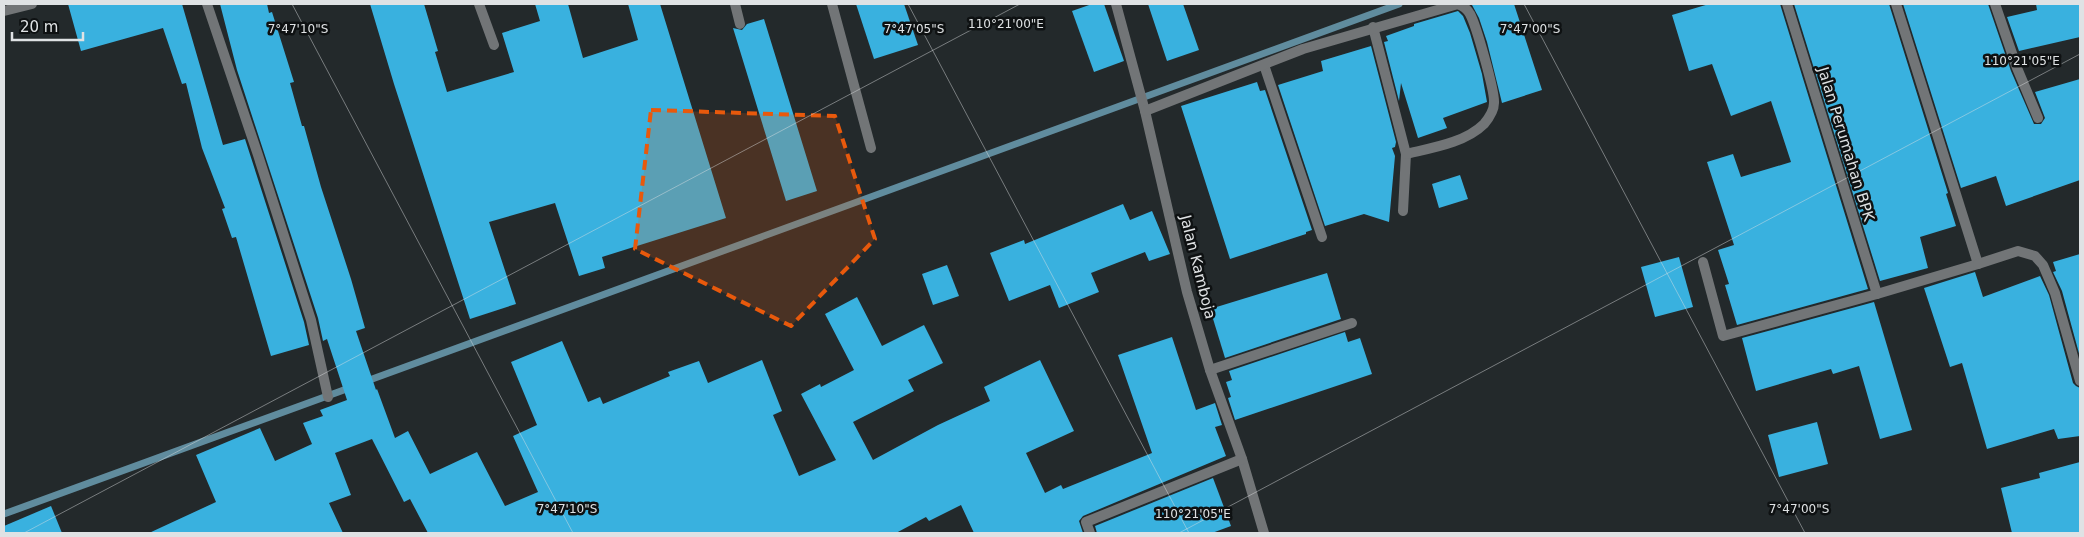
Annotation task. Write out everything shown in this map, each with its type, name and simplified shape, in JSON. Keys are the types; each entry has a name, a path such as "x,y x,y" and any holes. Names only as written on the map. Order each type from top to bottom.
{"street":[{"path":"4,11 32,4"},
{"path":"207,4 311,320 328,397"},
{"path":"479,4 494,45"},
{"path":"735,4 740,24"},
{"path":"832,4 871,148"},
{"name":"Jalan Kamboja","path":"1116,4 1134,76 1144,106 1187,292 1210,370 1242,459 1264,533"},
{"path":"1144,106 1264,65 1302,49 1454,4 1463,6 1468,10 1473,21 1494,97 1490,116 1474,132 1440,146 1406,154"},
{"name":"Jalan Perumahan BPK","path":"1787,4 1877,294"},
{"path":"1896,4 1978,264"},
{"path":"1995,4 2017,68 2038,118"},
{"path":"1373,28 1406,154 1403,211"},
{"path":"1264,65 1322,237"},
{"path":"1703,262 1722,336 1877,294 2018,251 2035,256 2043,265 2055,293 2080,381"},
{"path":"1210,370 1352,323"},
{"path":"1090,533 1086,522 1242,459"}],"highlighted area":[{"path":"651,110 835,116 875,239 791,326 635,249"}],"building":[{"path":"68,4 182,4 223,145 245,139 304,322 309,345 271,356 236,237 232,238 222,209 225,208 202,148 186,83 182,84 163,28 81,51"},
{"path":"220,4 267,4 269,13 272,12 294,82 290,83 302,126 304,126 365,328 356,331 376,390 395,438 408,431 430,474 477,452 505,506 538,492 513,436 537,425 511,362 562,341 588,402 600,397 603,404 670,376 668,372 699,361 708,383 762,360 782,411 773,415 799,476 836,460 801,394 820,384 821,387 854,370 825,314 857,297 882,346 924,325 943,363 908,380 914,391 853,422 873,460 938,425 990,401 984,387 1040,360 1074,431 1026,453 1045,493 1061,485 1063,489 1152,453 1118,355 1172,337 1196,410 1215,403 1222,425 1215,427 1226,456 1083,516 1079,521 1083,533 974,533 961,505 929,521 926,517 896,533 428,533 410,499 404,502 372,439 335,453 351,495 329,503 343,533 149,533 216,502 196,455 260,428 275,461 312,444 303,423 323,416 320,410 347,400 327,339 323,341 318,318 237,70"},
{"path":"370,4 424,4 438,51 435,52 447,92 514,72 502,33 540,21 535,4 568,4 583,58 638,40 628,4 660,4 726,218 602,257 605,268 579,276 555,203 489,222 516,304 470,319"},
{"path":"856,4 904,4 918,45 874,59"},
{"path":"1092,4 1104,4 1124,61 1094,72 1072,11"},
{"path":"1148,4 1183,4 1199,50 1167,61"},
{"path":"1514,4 1542,90 1502,103 1487,42 1479,18 1472,5"},
{"path":"1709,4 1780,4 1868,289 1737,325 1725,285 1729,284 1718,250 1734,245 1707,162 1733,154 1741,177 1791,162 1771,101 1731,116 1712,64 1689,71 1672,15"},
{"path":"1794,4 1889,4 1948,193 1946,194 1956,226 1920,237 1928,268 1880,281"},
{"path":"1903,4 1988,4 2011,71 2034,124 2041,124 2045,118 2035,92 2080,79 2080,180 2006,206 1996,176 1961,188"},
{"path":"2036,4 2080,4 2080,37 2019,51 2007,17 2037,10"},
{"path":"1458,11 1463,16 1470,33 1482,74 1487,102 1443,118 1447,128 1418,138 1401,83 1399,101 1384,42 1388,41 1386,36 1414,26 1414,24"},
{"path":"764,19 817,191 786,201 733,28 742,30 747,24"},
{"path":"1371,46 1396,142 1395,147 1392,148 1395,156 1389,222 1364,214 1325,226 1278,85 1323,71 1321,61"},
{"path":"1257,82 1260,91 1265,90 1312,230 1306,232 1306,234 1230,259 1181,106"},
{"path":"1460,175 1468,199 1439,208 1432,184"},
{"path":"1123,204 1130,220 1152,211 1170,254 1149,261 1145,252 1091,273 1099,292 1059,308 1050,285 1009,301 990,253 1024,240 1025,244"},
{"path":"2080,254 2080,357 2062,291 2053,272 2056,271 2053,262"},
{"path":"1679,257 1693,307 1655,317 1641,267"},
{"path":"947,265 959,296 933,305 922,274"},
{"path":"1975,272 1983,297 2040,276 2049,295 2073,383 2080,388 2080,436 2058,439 2054,429 1987,449 1962,363 1950,367 1924,288"},
{"path":"1327,273 1341,319 1225,358 1210,309"},
{"path":"1874,302 1912,430 1880,439 1859,366 1833,374 1831,369 1756,391 1742,338"},
{"path":"1345,332 1348,342 1360,338 1372,374 1235,420 1228,398 1231,397 1226,382 1232,380 1229,371"},
{"path":"1817,422 1828,464 1779,477 1768,435"},
{"path":"2080,462 2080,533 2012,533 2001,488 2040,478 2039,473"},
{"path":"1213,478 1231,526 1212,533 1097,533 1095,526"},
{"path":"51,506 62,533 4,533 4,526"}],"waterway":[{"path":"364,382 1399,4"},
{"path":"4,514 352,387"}]}
